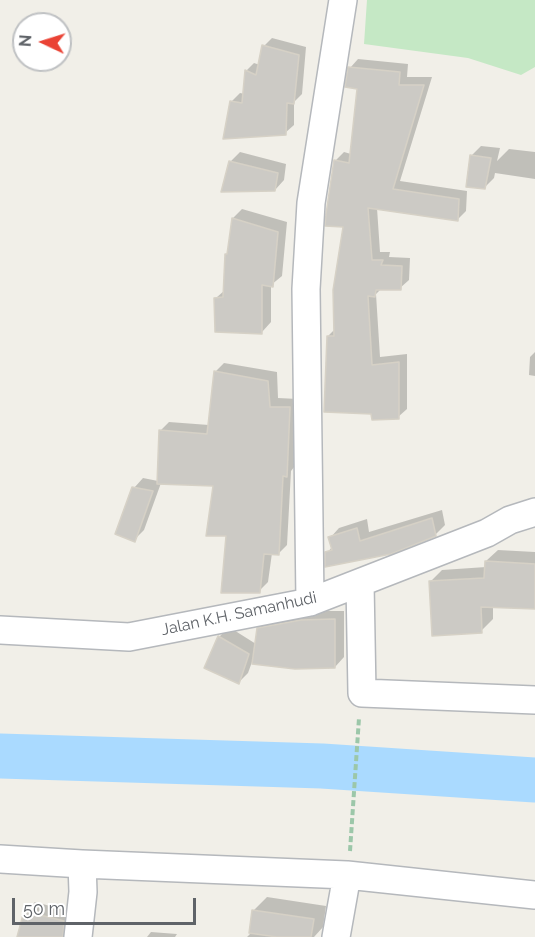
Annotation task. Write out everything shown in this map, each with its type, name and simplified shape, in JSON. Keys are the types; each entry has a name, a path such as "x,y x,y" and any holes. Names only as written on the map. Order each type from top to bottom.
{"street":[{"path":"310,602 306,289 311,203 343,0"},
{"name":"Jalan K.H. Samanhudi","path":"0,630 129,637 310,602 487,533 510,520 535,512"},
{"path":"360,583 362,693 535,700"},
{"path":"0,859 347,875 535,895"},
{"path":"78,937 83,900 82,864"},
{"path":"336,937 347,875"}],"path":[{"path":"351,840 359,717"}],"green space":[{"path":"367,0 535,0 535,67 521,75 468,58 364,44"}],"building":[{"path":"262,45 299,55 294,104 287,103 286,135 223,139 230,101 242,103 245,70 256,75"},
{"path":"348,67 400,72 399,85 424,85 393,189 459,199 458,221 368,208 372,260 383,260 381,265 402,266 401,290 376,290 375,297 368,296 372,365 399,362 399,419 372,420 371,414 324,412 327,336 334,336 333,290 343,227 325,226 334,160 349,163 357,89 345,87"},
{"path":"470,155 491,158 485,189 466,187"},
{"path":"229,161 278,173 275,191 221,192"},
{"path":"232,218 278,232 273,287 262,285 262,334 215,332 214,298 223,297 225,254 227,254"},
{"path":"214,371 268,381 270,407 290,407 287,477 283,476 279,555 264,554 260,593 221,593 226,536 206,536 213,486 157,484 159,430 207,434"},
{"path":"132,487 153,491 135,542 115,534"},
{"path":"432,518 436,536 391,554 325,567 325,552 332,550 328,537 357,528 360,541"},
{"path":"485,561 535,564 535,609 481,607 482,633 432,636 429,581 484,578"},
{"path":"335,619 335,668 295,669 252,664 257,628 301,620"},
{"path":"218,636 249,654 239,684 204,668"},
{"path":"252,910 314,919 311,937 277,937 249,933"},
{"path":"24,911 64,921 63,937 17,937"}],"waterway":[{"path":"0,756 322,766 535,780"}]}
